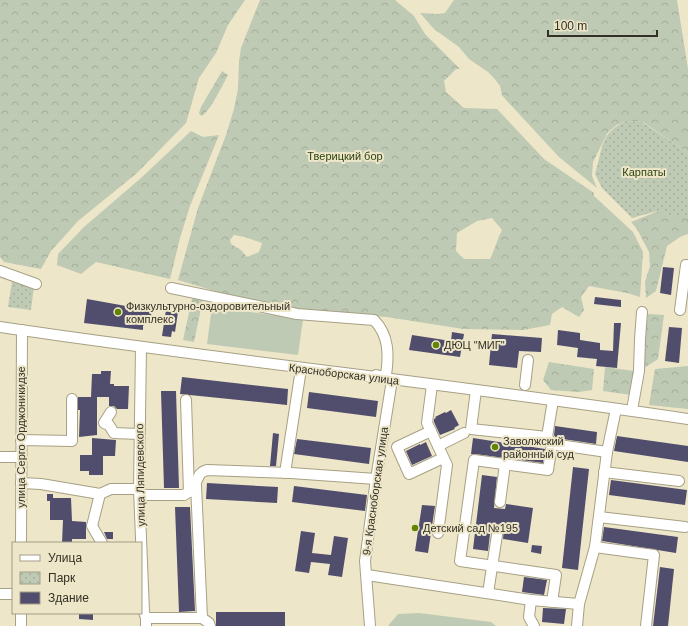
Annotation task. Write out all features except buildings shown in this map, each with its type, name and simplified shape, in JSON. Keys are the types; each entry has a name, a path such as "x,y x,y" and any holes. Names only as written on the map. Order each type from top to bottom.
{"street":[{"path":"680,310 686,265 688,265"},
{"path":"0,271 36,284"},
{"path":"171,288 297,314 374,320 380,326 385,335 387,349 386,375 349,372 345,374"},
{"path":"632,410 639,371 642,312"},
{"name":"Красноборская улица","path":"0,327 301,369 632,410 688,419"},
{"name":"улица Серго Орджоникидзе","path":"21,542 22,330"},
{"name":"улица Ляпидевского","path":"141,347 139,434 142,542"},
{"path":"524,385 528,360"},
{"path":"285,472 301,369"},
{"name":"9-я Красноборская улица","path":"370,626 365,561 392,380"},
{"path":"432,385 427,423 447,465 438,533"},
{"path":"466,435 476,390"},
{"path":"21,440 72,441 72,399"},
{"path":"186,400 202,618"},
{"path":"552,602 556,575 460,561 474,460 548,470 553,400"},
{"path":"577,626 579,604 595,547 607,452 616,408"},
{"path":"111,412 104,423 109,425 114,433 139,434"},
{"path":"431,431 397,448 409,474 443,458"},
{"path":"438,446 466,435 549,440 607,452"},
{"path":"0,457 21,457"},
{"path":"500,502 505,464"},
{"path":"21,483 41,484 100,494 111,489 184,495 192,489 199,474 207,470 285,472 376,480"},
{"path":"604,472 679,481"},
{"path":"100,494 92,526 101,542"},
{"path":"598,517 685,527"},
{"path":"488,593 497,535"},
{"path":"595,547 654,556 646,626"},
{"name":"улица Ляпидевского","path":"142,554 144,616"},
{"path":"367,575 531,600 579,604"},
{"path":"0,594 12,594"},
{"path":"531,600 529,617 534,626"},
{"path":"21,614 21,626"},
{"path":"144,616 202,618 209,622 210,626"}],"green space":[{"path":"0,0 245,0 228,25 216,53 199,78 186,123 137,173 78,221 51,251 41,269 4,262 0,257"},
{"name":"Тверицкий бор","path":"260,0 395,0 414,16 425,34 460,69 456,69 444,81 446,92 464,108 497,109 544,159 594,193 594,196 633,232 643,252 640,297 589,286 581,297 584,310 579,317 562,307 552,314 550,325 523,330 463,329 387,317 275,309 178,280 198,208 226,135 234,109 238,89 241,48","holes":["492,218 502,230 490,259 464,259 456,251 457,233 477,221","234,235 262,243 259,252 247,257 241,250 231,244 230,240"]},
{"path":"454,0 677,0 688,69 688,153 643,122 627,121 617,125 608,132 593,162 592,176 597,188 559,157 507,101 502,95 500,86 488,72 469,59 459,47 434,29 420,13 445,13"},
{"path":"222,71 228,75 212,105 201,116 199,113 201,107"},
{"name":"Карпаты","path":"627,121 642,122 688,153 688,215 675,218 661,210 632,218 602,188 595,174 601,150 607,136 611,131 618,125"},
{"path":"191,131 203,137 219,135 190,206 170,279 96,262 81,274 57,265 58,254 84,227 141,178"},
{"path":"661,210 675,218 688,214 688,234 680,237 667,246 656,291 646,298 645,282 650,266 649,252 637,229 631,222"},
{"path":"12,282 34,286 31,310 8,307"},
{"path":"192,299 203,299 194,342 183,340"},
{"path":"212,307 303,319 298,355 207,344"},
{"path":"648,314 664,315 658,359 641,370"},
{"path":"549,362 594,369 592,390 579,392 551,390 543,380"},
{"path":"688,366 688,409 649,405 655,369"},
{"path":"605,367 634,371 631,395 603,391"},
{"path":"419,613 491,622 496,626 388,626 398,614"}],"place":[{"name":"Физкультурно-оздоровительный комплекс","path":"118,312"},
{"name":"ДЮЦ \"МИГ\"","path":"436,345"},
{"name":"Заволжский районный суд","path":"495,447"},
{"name":"Детский сад №195","path":"415,528"}]}
